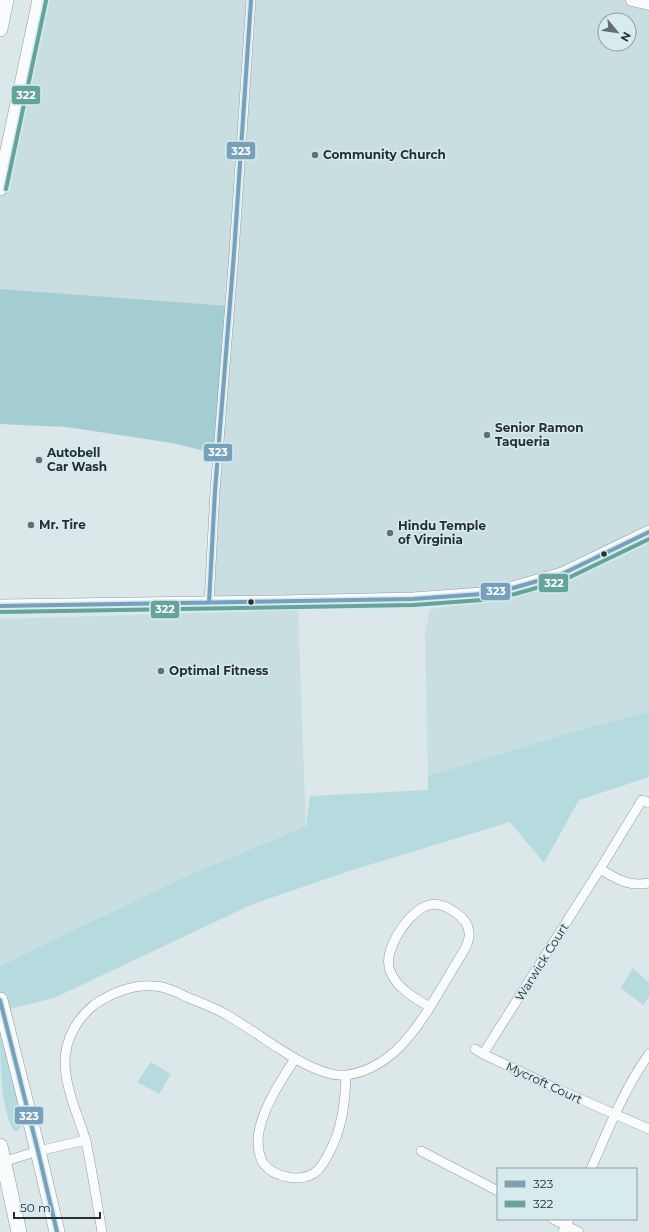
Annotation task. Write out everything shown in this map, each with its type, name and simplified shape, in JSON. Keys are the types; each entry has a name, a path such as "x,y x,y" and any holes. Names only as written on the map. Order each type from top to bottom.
{"main road":[{"path":"0,29 6,0"},
{"path":"0,188 40,0"},
{"path":"0,606 413,599 482,594 514,588 562,574 649,532"},
{"path":"0,1000 57,1232"},
{"path":"0,1146 2,1163 19,1232"}],"street":[{"path":"209,603 215,491 234,253 251,0"},
{"path":"632,0 649,4"},
{"name":"Warwick Court","path":"479,1052 600,869 642,800 649,804"},
{"path":"600,869 627,883 639,885 649,883"},
{"path":"102,1232 86,1140 75,1110 66,1076 65,1061 66,1048 75,1027 89,1009 99,1002 131,988 155,986 168,988 226,1014 295,1059 322,1071 346,1076 365,1070 382,1062 407,1040 430,1007 466,947 470,932 468,927 461,917 454,911 439,904 423,907 405,924 392,946 388,961 391,974 397,982 406,991 430,1007"},
{"name":"Mycroft Court","path":"479,1052 557,1090 649,1129"},
{"path":"591,1168 614,1115 638,1068 649,1054"},
{"path":"295,1059 275,1091 268,1106 258,1138 261,1158 268,1168 286,1177 305,1177 312,1175 318,1171 323,1163 334,1144 341,1123 344,1108 346,1076"},
{"path":"2,1163 38,1151 86,1140"},
{"path":"422,1151 497,1190"},
{"path":"554,1220 579,1232"}],"shaded area":[{"path":"40,0 649,0 649,532 513,588 209,603 230,306 0,289 0,188"},
{"path":"0,289 230,306 218,454 172,443 67,427 0,424"},
{"path":"649,539 649,712 586,728 428,776 425,633 430,609 484,602 519,595"},
{"path":"298,610 306,826 180,879 0,966 0,619"},
{"path":"649,712 649,777 579,800 544,863 510,822 349,871 253,904 54,998 2,1011 0,1000 0,966 180,879 306,826 310,796 428,790 428,776 586,728"},
{"path":"633,968 649,983 649,997 643,1005 621,988"},
{"path":"0,1028 22,1119 21,1127 17,1131 14,1131 9,1121 3,1096"},
{"path":"151,1062 171,1074 159,1094 137,1082"}],"transit line":[{"name":"323","path":"209,603 215,491 234,253 251,0"},
{"name":"322","path":"6,189 46,1"},
{"name":"323","path":"0,606 413,599 482,594 513,588 562,574 649,532"},
{"name":"322","path":"0,612 413,605 482,600 515,594 564,580 649,539"},
{"name":"323","path":"0,1000 57,1232"}],"place":[{"name":"Community Church","path":"315,155"},
{"name":"Senior Ramon Taqueria","path":"487,435"},
{"name":"Autobell Car Wash","path":"39,460"},
{"name":"Mr. Tire","path":"31,525"},
{"name":"Hindu Temple of Virginia","path":"390,533"},
{"name":"Optimal Fitness","path":"161,671"}]}
